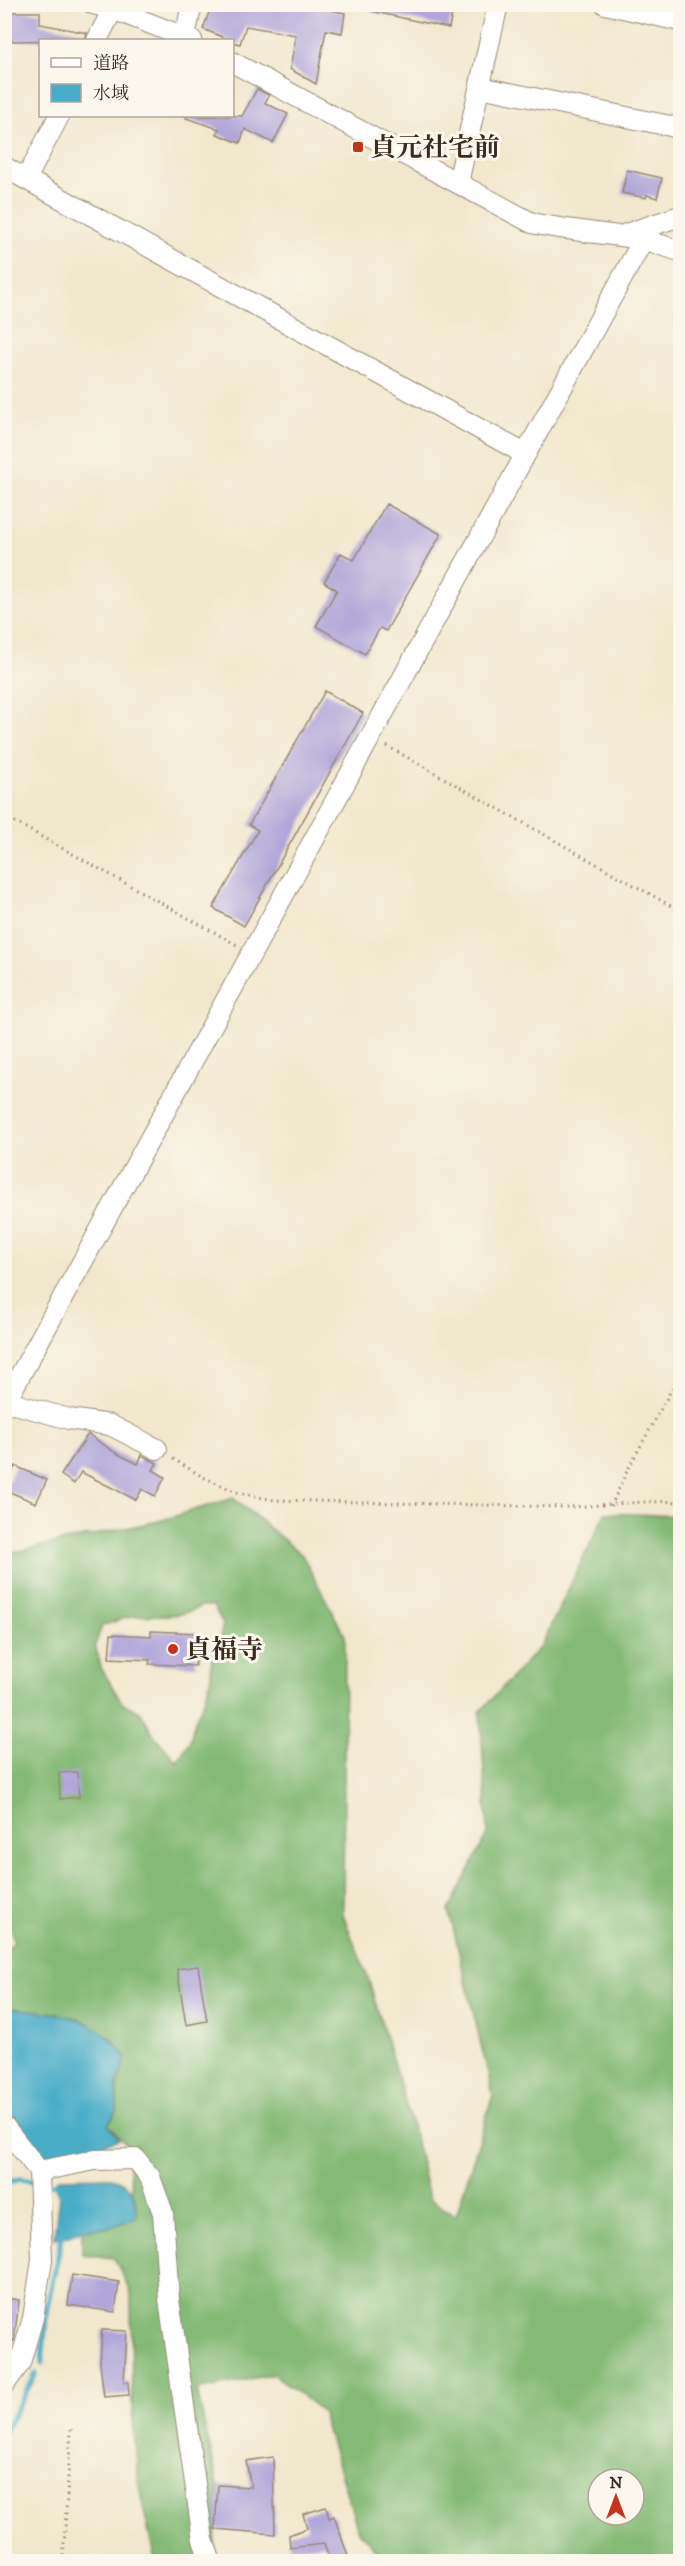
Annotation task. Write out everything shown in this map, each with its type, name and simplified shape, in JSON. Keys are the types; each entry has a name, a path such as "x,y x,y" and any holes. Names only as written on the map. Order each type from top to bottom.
{"street":[{"path":"98,39 106,7 188,39 192,4"},
{"path":"458,183 498,4"},
{"path":"605,4 681,21"},
{"path":"234,63 532,223 567,231 643,240 681,251"},
{"path":"480,87 681,128"},
{"path":"26,179 58,117"},
{"path":"4,167 525,454"},
{"path":"620,236 681,216"},
{"path":"157,1449 110,1425 69,1419 5,1401 253,954 643,240"},
{"path":"4,2126 39,2179 42,2260 33,2318 20,2363 4,2385"},
{"path":"39,2179 94,2160 136,2159 150,2177 163,2213 169,2299 203,2540 211,2562"}],"path":[{"path":"372,737 681,911"},
{"path":"4,816 253,954"},
{"path":"610,1506 681,1374"},
{"path":"157,1449 203,1477 239,1493 274,1500 610,1506 635,1501 681,1502"},
{"path":"63,2562 71,2429"}],"green space":[{"path":"233,1498 302,1555 345,1636 343,1915 369,1981 413,2129 429,2199 456,2216 493,2095 449,1910 488,1833 480,1712 541,1646 605,1513 680,1516 680,2561 390,2561 359,2533 321,2411 274,2374 197,2390 218,2485 214,2561 155,2561 139,2487 132,2409 131,2292 114,2258 82,2254 82,2230 136,2216 126,2144 108,2124 117,2111 117,2086 125,2058 113,2040 79,2018 5,2007 5,1954 14,1941 4,1900 4,1554 159,1521","holes":["201,1606 213,1606 223,1624 220,1641 212,1655 211,1677 206,1696 195,1720 190,1741 177,1762 154,1735 141,1712 122,1703 101,1668 95,1645 102,1626 119,1620 139,1616 174,1615 192,1611"]}],"water":[{"path":"4,2007 72,2017 100,2030 113,2042 126,2058 117,2086 117,2111 108,2124 119,2139 85,2150 44,2156 36,2152 5,2114"},
{"path":"111,2177 125,2184 132,2191 136,2217 111,2227 82,2230 69,2236 54,2238 59,2196 54,2184 58,2178"}],"building":[{"path":"212,4 300,4 345,13 342,33 326,30 316,84 290,69 296,35 246,26 240,44 234,42 234,39 225,39 203,29"},
{"path":"370,4 454,4 449,28 370,11"},
{"path":"7,12 40,12 40,24 87,33 85,39 7,41"},
{"path":"257,89 269,95 265,103 288,114 273,143 245,129 240,143 217,134 219,129 186,118 186,117 242,116"},
{"path":"627,170 662,178 657,198 622,193"},
{"path":"386,504 441,534 386,631 380,628 365,654 316,626 337,590 324,582 341,553 354,560"},
{"path":"325,691 363,713 244,926 213,908 258,830 249,825"},
{"path":"88,1434 116,1453 138,1464 142,1455 157,1463 153,1470 165,1477 155,1496 142,1489 136,1500 81,1472 74,1484 61,1475"},
{"path":"15,1466 47,1480 36,1503 5,1490"},
{"name":"貞福寺","path":"151,1631 197,1633 195,1666 149,1664 150,1660 109,1658 111,1634 151,1636"},
{"path":"77,1772 79,1797 60,1799 59,1773"},
{"path":"198,1966 207,2021 186,2025 177,1969"},
{"path":"72,2275 119,2282 115,2312 68,2305"},
{"path":"4,2298 19,2300 14,2341 4,2341"},
{"path":"102,2330 127,2331 124,2382 128,2382 129,2395 104,2397 100,2363"},
{"path":"273,2457 275,2534 215,2529 218,2485 251,2487 246,2461"},
{"path":"326,2507 329,2518 334,2516 350,2562 330,2562 324,2544 290,2548 289,2535 307,2528 303,2514"}],"waterway":[{"path":"4,2183 20,2179 59,2187"},
{"path":"42,2363 47,2307 63,2232"},
{"path":"4,2432 36,2374"}],"place":[{"name":"貞元社宅前","path":"358,147"},
{"name":"貞福寺","path":"173,1649"}]}
